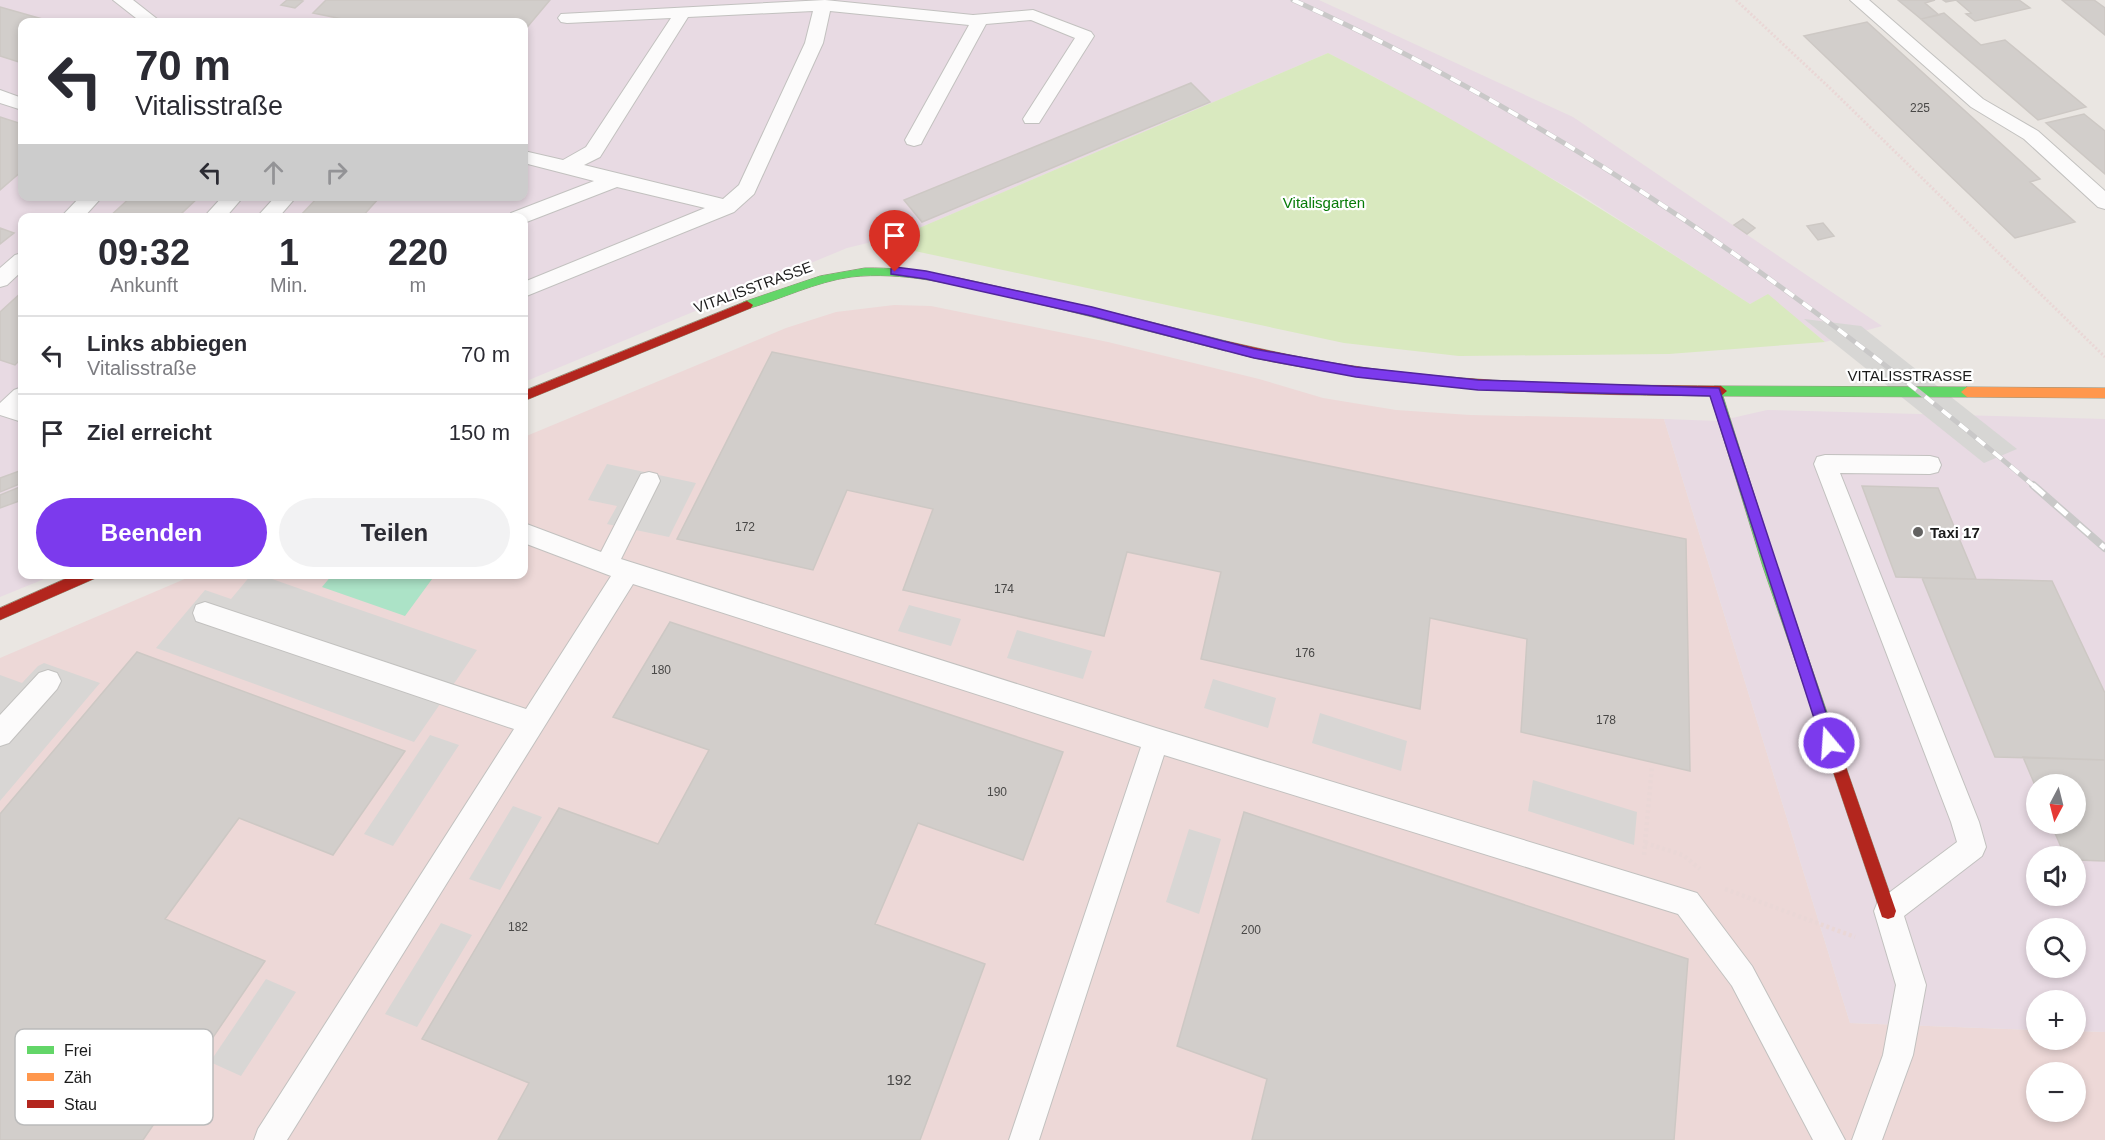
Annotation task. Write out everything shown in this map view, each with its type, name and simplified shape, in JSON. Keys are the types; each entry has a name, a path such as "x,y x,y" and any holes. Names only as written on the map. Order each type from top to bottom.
{"street":[{"name":"VITALISSTRASSE","path":"528,394 715,317 817,280 863,272 926,275 1092,311 1254,353 1356,372 1478,385 1715,391 2105,393"},
{"path":"1715,391 1774,578 1888,911"},
{"path":"0,614 78,579"}],"lane":[{"path":"122,0 147,18"},
{"path":"1859,0 1977,103 2031,135 2105,202"},
{"path":"528,288 727,207 747,189 814,43 823,5"},
{"path":"567,18 823,5 980,20 1033,15 1085,36 1032,119"},
{"path":"566,167 593,152 683,12"},
{"path":"914,140 980,20"},
{"path":"0,96 18,103"},
{"path":"528,158 727,207"},
{"path":"528,214 615,180"},
{"path":"75,213 89,201"},
{"path":"218,213 230,201"},
{"path":"271,213 283,201"},
{"path":"0,280 18,264"},
{"path":"1868,1140 1901,1043 1911,985 1888,911 1972,847 1965,822 1825,464 1930,465"},
{"path":"269,1140 531,723 617,568 649,481"},
{"path":"528,535 617,568 1156,740 1687,903 1742,976 1830,1140"},
{"path":"205,613 531,723"},
{"path":"0,734 48,681"},
{"path":"1024,1140 1156,740"}],"path":[{"path":"1736,0 1833,91 2105,357"},
{"path":"1640,888 1652,766"},
{"path":"1645,843 1683,855 1701,870"},
{"path":"1719,885 1728,892 1832,927 1902,957"}],"shaded area":[{"path":"0,0 1319,0 1573,117 1882,326 1825,342 1768,295 1750,304 1581,195 1380,80 1328,53 905,234 847,248 528,380 528,213 18,213 18,579 44,579 0,597"},
{"path":"894,305 931,306 1108,342 1259,379 1323,398 1396,410 1470,415 1664,419 1850,1023 2026,1030 2026,1050 2086,1050 2086,1031 2105,1032 2105,1140 0,1140 0,658 185,579 528,579 528,435 786,328 836,312"},
{"path":"1767,410 2105,419 2105,1032 2086,1031 2086,990 2026,990 2026,1030 1850,1023 1664,419 1719,421"},
{"path":"607,464 696,483 669,537 607,524 617,506 588,500"},
{"path":"248,579 272,579 477,650 414,742 156,648 205,590 231,599"},
{"path":"909,605 961,619 951,646 898,631"},
{"path":"1017,630 1092,651 1083,679 1007,658"},
{"path":"44,663 100,683 0,801 0,675 22,683 38,666"},
{"path":"1213,679 1276,698 1268,728 1204,708"},
{"path":"1320,713 1407,741 1401,771 1312,743"},
{"path":"430,735 459,745 393,846 364,834"},
{"path":"1533,780 1637,812 1634,845 1528,811"},
{"path":"513,806 542,817 500,890 469,879"},
{"path":"1189,829 1221,839 1199,914 1166,902"},
{"path":"441,923 472,935 417,1027 385,1014"},
{"path":"266,979 296,992 241,1076 213,1063 213,1058"}],"green space":[{"name":"Vitalisgarten","path":"1328,53 1489,141 1750,304 1768,294 1825,342 1669,354 1459,356 1344,343 910,250 905,234"},
{"path":"329,579 432,579 405,616 322,587"}],"pier":[{"path":"1804,319 1861,326 2017,449 1984,463"}],"building":[{"path":"287,0 303,1 295,8 281,5"},
{"path":"326,0 550,0 528,26 528,18 337,18 313,13"},
{"path":"1898,0 1935,0 1925,3 1939,15 1921,19"},
{"path":"1956,0 2019,0 2030,8 1975,21 1966,14 1971,13"},
{"path":"2062,0 2094,0 2105,8 2105,35"},
{"path":"0,7 39,18 18,18 18,62 0,56"},
{"path":"1944,13 1981,45 2005,40 2086,107 2038,120 1921,19"},
{"path":"1867,22 2040,179 2030,182 2075,222 2015,238 1804,36"},
{"path":"1191,83 1210,102 922,222 904,200"},
{"path":"2084,114 2105,131 2105,174 2046,123"},
{"path":"0,117 18,123 18,174 0,190"},
{"path":"127,201 195,201 182,213 113,213"},
{"path":"314,201 376,201 366,213 303,213"},
{"path":"1743,219 1755,228 1747,234 1734,225"},
{"path":"1823,223 1834,236 1818,240 1807,226"},
{"path":"0,228 14,233 0,244"},
{"path":"18,296 18,362 15,365 0,360 0,312"},
{"path":"772,352 1686,539 1690,771 1521,732 1527,639 1430,618 1420,709 1201,659 1221,572 1127,552 1104,636 903,590 933,509 847,490 813,570 677,539"},
{"path":"18,471 18,485 0,492 0,478"},
{"name":"Taxi 17","path":"1862,486 1938,488 1976,579 1896,577"},
{"path":"18,488 18,501 0,508 0,495"},
{"path":"1922,578 2052,581 2105,693 2105,760 1995,757"},
{"path":"670,622 1063,752 1023,860 918,823 875,924 985,964 920,1140 498,1140 529,1083 422,1039 559,808 658,844 709,750 613,717"},
{"path":"137,652 405,751 333,855 239,818 165,919 265,961 213,1037 213,1029 15,1029 15,1125 153,1125 143,1140 0,1140 0,814"},
{"path":"2023,757 2105,760 2105,861 2086,860 2086,846 2061,846 2055,834 2086,834 2086,774 2030,774"},
{"path":"1244,812 1688,959 1674,1140 1252,1140 1267,1079 1177,1046"}],"railway":[{"path":"1293,0 1393,48 1491,101 1587,157 1680,217 1772,280 1861,347 2034,486"},
{"path":"2033,485 2105,548"}],"traffic: fast":[{"path":"747,305 835,276 865,272 900,273 952,281 1032,298 1226,346"},
{"path":"1715,391 1770,567 1823,721"},
{"path":"1721,391 1967,392"}],"traffic: slow":[{"path":"1967,392 2105,393"}],"traffic: jam":[{"path":"528,394 747,305"},
{"path":"1226,346 1287,360 1348,370 1472,384 1721,391"},
{"path":"0,614 80,579"},
{"path":"1823,721 1888,911"}],"place":[{"name":"Taxi 17","path":"1918,532"}],"route":[{"path":"895,272 926,275 1092,311 1254,353 1356,372 1478,385 1715,391 1770,567 1829,743"}]}
